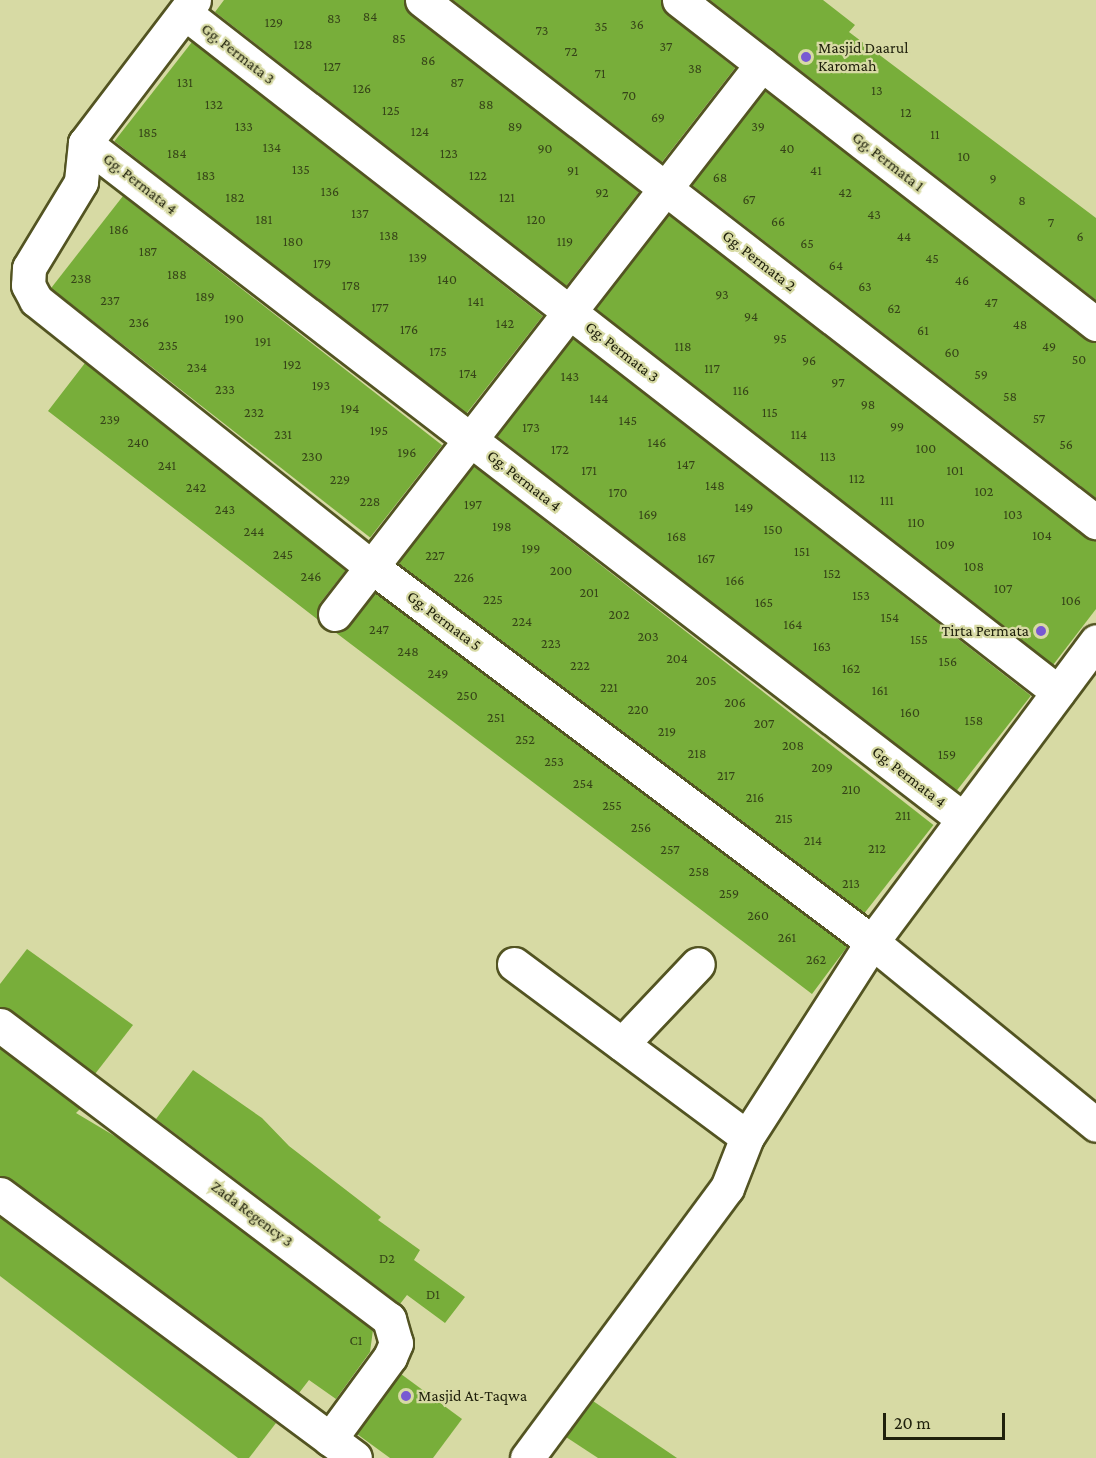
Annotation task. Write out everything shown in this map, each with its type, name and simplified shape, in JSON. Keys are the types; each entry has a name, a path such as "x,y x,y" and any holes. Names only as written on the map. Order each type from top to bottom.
{"street":[{"name":"Gg. Permata 2","path":"422,0 1096,522"},
{"name":"Gg. Permata 1","path":"679,0 1096,324"},
{"path":"86,143 190,6"},
{"name":"Gg. Permata 3","path":"190,6 569,311 1058,692"},
{"path":"335,614 762,64"},
{"name":"Gg. Permata 5","path":"86,143 81,182 29,268 28,285 36,300 372,567 872,942 1096,1125"},
{"name":"Gg. Permata 4","path":"86,143 963,819"},
{"path":"527,1458 727,1188 747,1137 872,942 1096,641"},
{"path":"514,964 747,1137"},
{"path":"622,1044 698,964"},
{"name":"Zada Regency 3","path":"0,1025 388,1319 396,1343 343,1448 0,1194"}],"building":[{"path":"224,0 404,0 411,15 639,192 566,286 215,12"},
{"path":"453,0 661,0 668,15 735,68 662,162"},
{"path":"710,0 823,0 855,25 849,32 1096,218 1096,300"},
{"path":"192,42 543,316 465,415 114,141"},
{"path":"765,91 1096,342 1096,498 692,185"},
{"path":"123,196 442,445 370,538 51,288"},
{"path":"669,215 1096,540 1096,609 1053,665 596,309"},
{"path":"573,338 1031,696 954,793 497,436"},
{"path":"85,363 346,570 320,603 317,619 48,411"},
{"path":"474,466 933,825 858,922 398,563"},
{"path":"375,593 847,947 812,994 335,632 350,626"},
{"path":"27,949 133,1025 95,1074 0,1007 0,984"},
{"path":"0,1048 80,1109 76,1113 123,1141 373,1330 370,1352 336,1399 309,1380 299,1393 0,1176"},
{"path":"193,1070 262,1118 289,1146 381,1217 378,1220 420,1250 414,1260 465,1297 445,1323 407,1295 400,1304 156,1119"},
{"path":"0,1217 276,1423 249,1458 238,1458 0,1276"},
{"name":"Masjid At-Taqwa","path":"401,1374 462,1419 433,1458 390,1458 357,1434"},
{"path":"593,1401 677,1458 598,1458 566,1437"}],"place":[{"name":"Masjid Daarul Karomah","path":"806,57"},
{"name":"Tirta Permata","path":"1041,631"},
{"name":"Masjid At-Taqwa","path":"406,1396"}]}
